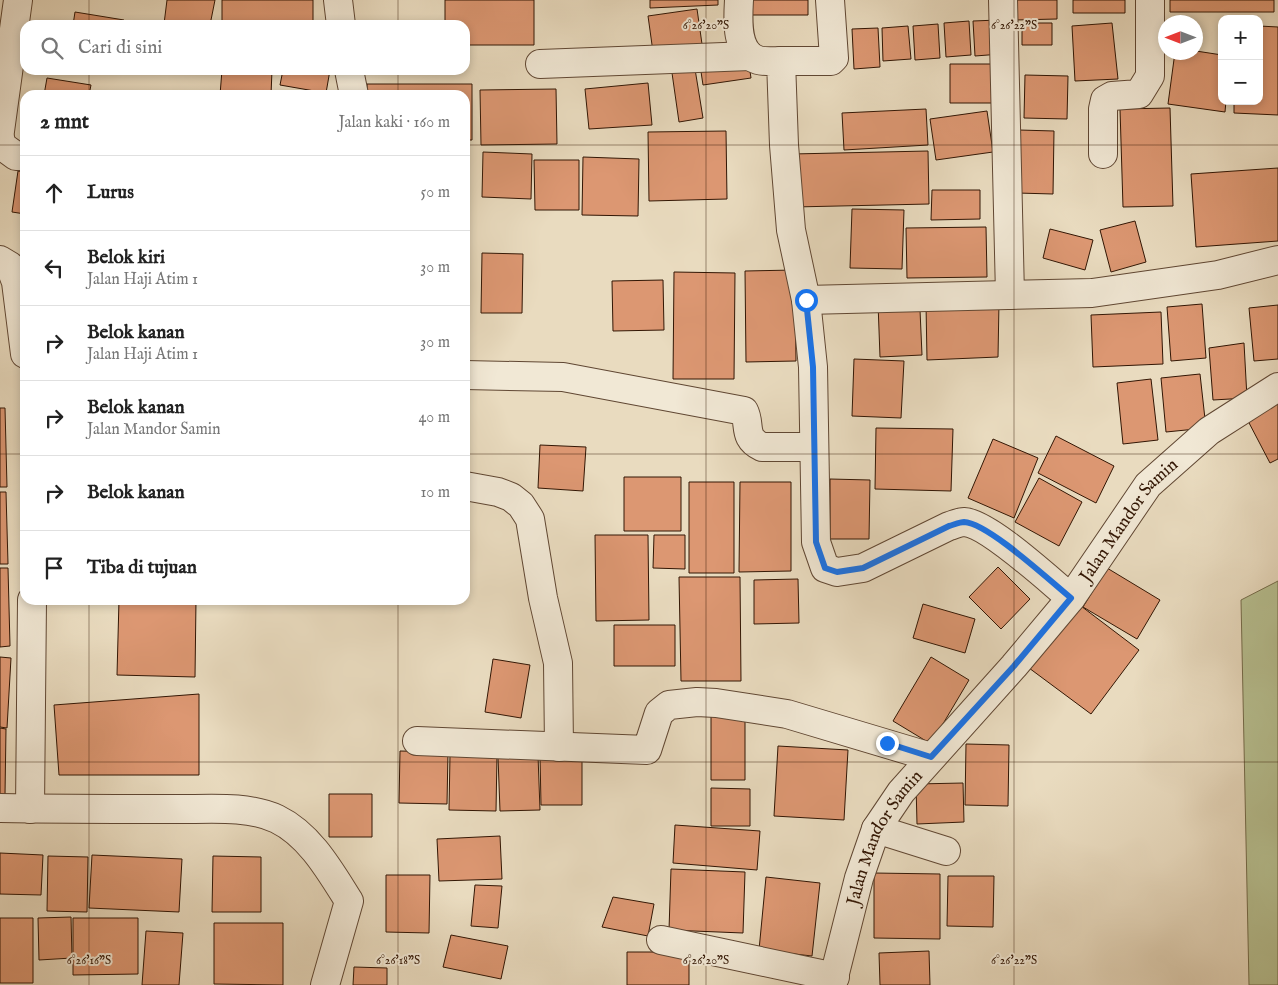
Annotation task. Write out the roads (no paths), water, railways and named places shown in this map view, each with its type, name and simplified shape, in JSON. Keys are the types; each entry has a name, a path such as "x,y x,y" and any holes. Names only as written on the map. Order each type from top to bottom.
{"street":[{"path":"0,132 18,0"},
{"path":"338,0 340,20"},
{"path":"739,0 739,32 742,44 750,56"},
{"path":"540,64 750,56 758,60 781,62 831,62 834,58 830,0"},
{"path":"1003,0 1010,295"},
{"path":"1103,154 1103,109 1106,100 1112,96 1139,94 1150,76 1150,0"},
{"path":"781,62 784,145 791,230 806,300 813,367 816,542 825,568 837,572 863,568 949,526 963,522 977,526 999,539 1071,598"},
{"path":"350,75 353,90"},
{"path":"0,138 2,146 16,156 20,156"},
{"path":"0,260 10,266 16,282 20,314"},
{"path":"806,300 1092,294 1218,275 1278,260"},
{"path":"470,375 563,377 744,411 746,430 757,444 762,447 814,447"},
{"name":"Jalan Mandor Samin","path":"833,981 858,878 876,829 901,792 1014,666 1071,598 1148,485 1209,430 1278,387"},
{"path":"470,487 484,488 511,497 521,506 530,519 543,598 558,663 559,747"},
{"path":"30,808 32,605"},
{"path":"417,741 646,750 659,712 669,705 682,702 716,702 788,714 931,757"},
{"path":"0,808 217,810 262,813 279,820 299,834 326,865 349,901 325,985"},
{"path":"876,829 946,851"},
{"path":"661,940 833,981"}]}
